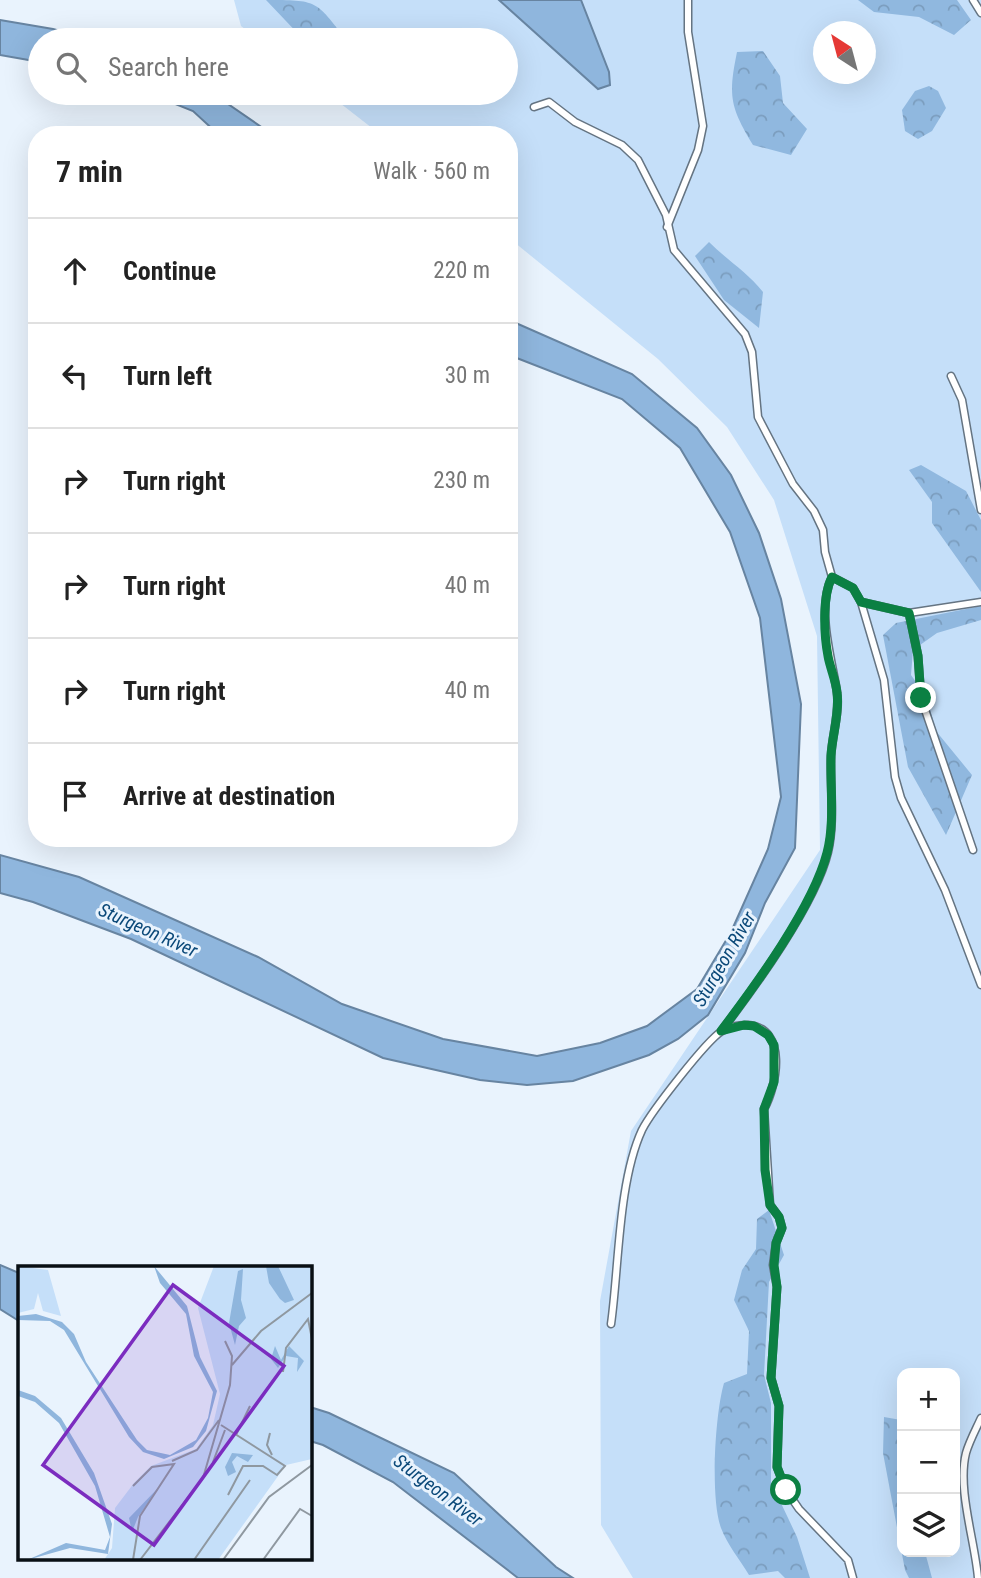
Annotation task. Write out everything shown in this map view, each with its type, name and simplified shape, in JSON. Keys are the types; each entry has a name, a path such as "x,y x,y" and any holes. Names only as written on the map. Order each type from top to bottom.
{"lane":[{"path":"667,229 698,150 702,126 688,32 688,0"},
{"path":"973,0 981,13"},
{"path":"534,107 549,103 575,122 622,145 638,160 666,215 667,229 674,250 745,334 752,352 758,417 788,475 823,530 825,552 832,577 828,584 826,623 828,655 838,694 832,734 828,851 818,880 797,919 749,995 651,1114 641,1133 625,1201 611,1324"},
{"path":"951,376 961,400 981,510"},
{"path":"832,577 853,588 861,602 884,680 895,777 901,798 945,890 981,985"},
{"path":"861,602 909,613 981,602"},
{"path":"909,613 918,656 921,698 973,850"},
{"path":"721,1031 744,1025 754,1026 768,1035 774,1045 774,1082 764,1109 770,1205 779,1217 782,1228 776,1243 774,1265 777,1287 771,1378 779,1406 777,1467 786,1490 799,1509 848,1560 853,1578"},
{"path":"978,1578 967,1501 965,1463 966,1452 981,1418"}],"shaded area":[{"path":"234,0 981,0 981,1578 633,1578 601,1525 600,1301 631,1131 820,850 817,636 774,500 727,427 658,359 518,245 518,126 369,126 342,105 518,105 518,28 244,28"}],"green space":[{"path":"266,0 306,2 314,5 337,28 293,28"},
{"path":"858,0 957,0 971,20 954,35 919,17 874,12"},
{"path":"763,51 780,76 783,103 807,129 791,155 753,145 735,110 732,80 737,52"},
{"path":"929,86 938,91 946,108 932,131 918,139 905,131 902,110 915,91"},
{"path":"709,242 763,292 759,328 724,300 695,256"},
{"path":"921,465 966,491 981,520 981,592 932,523 932,502 909,470"},
{"path":"981,606 981,620 937,633 913,650 911,675 927,698 936,731 972,775 946,835 908,767 883,635 896,623"},
{"path":"769,1210 784,1255 769,1282 764,1375 771,1403 771,1482 797,1537 810,1578 785,1578 778,1571 749,1575 721,1528 716,1497 716,1435 724,1383 747,1374 749,1331 734,1300 742,1270 756,1249 757,1219"},
{"path":"884,1417 897,1419 897,1527 883,1453"},
{"path":"903,1557 926,1557 932,1578 909,1578"}],"water":[{"path":"499,0 581,0 609,72 610,85 598,89"},
{"path":"0,20 47,28 28,28 28,60 0,55"},
{"path":"178,105 229,105 260,126 209,126 193,111"},
{"name":"Sturgeon River","path":"518,324 632,374 697,428 731,475 759,533 781,599 801,704 795,848 765,903 745,953 708,1015 678,1039 649,1055 573,1081 527,1085 480,1080 383,1058 131,939 33,902 0,893 0,855 79,877 258,957 342,1004 443,1039 537,1056 600,1043 647,1026 697,989 731,932 768,849 781,797 760,618 730,532 680,448 622,399 518,359"},
{"path":"0,1265 18,1273 18,1320 0,1309"},
{"name":"Sturgeon River","path":"312,1408 329,1413 454,1473 556,1567 573,1578 518,1578 393,1482 312,1442"}],"route":[{"path":"786,1490 777,1467 779,1406 771,1378 777,1287 774,1265 776,1243 782,1228 779,1217 770,1205 765,1170 764,1109 774,1082 774,1045 768,1035 754,1026 730,1027 721,1031 749,995 797,919 818,880 828,851 832,734 838,694 828,655 826,623 828,584 832,577 853,588 861,602 909,613 918,656 921,698"}]}
